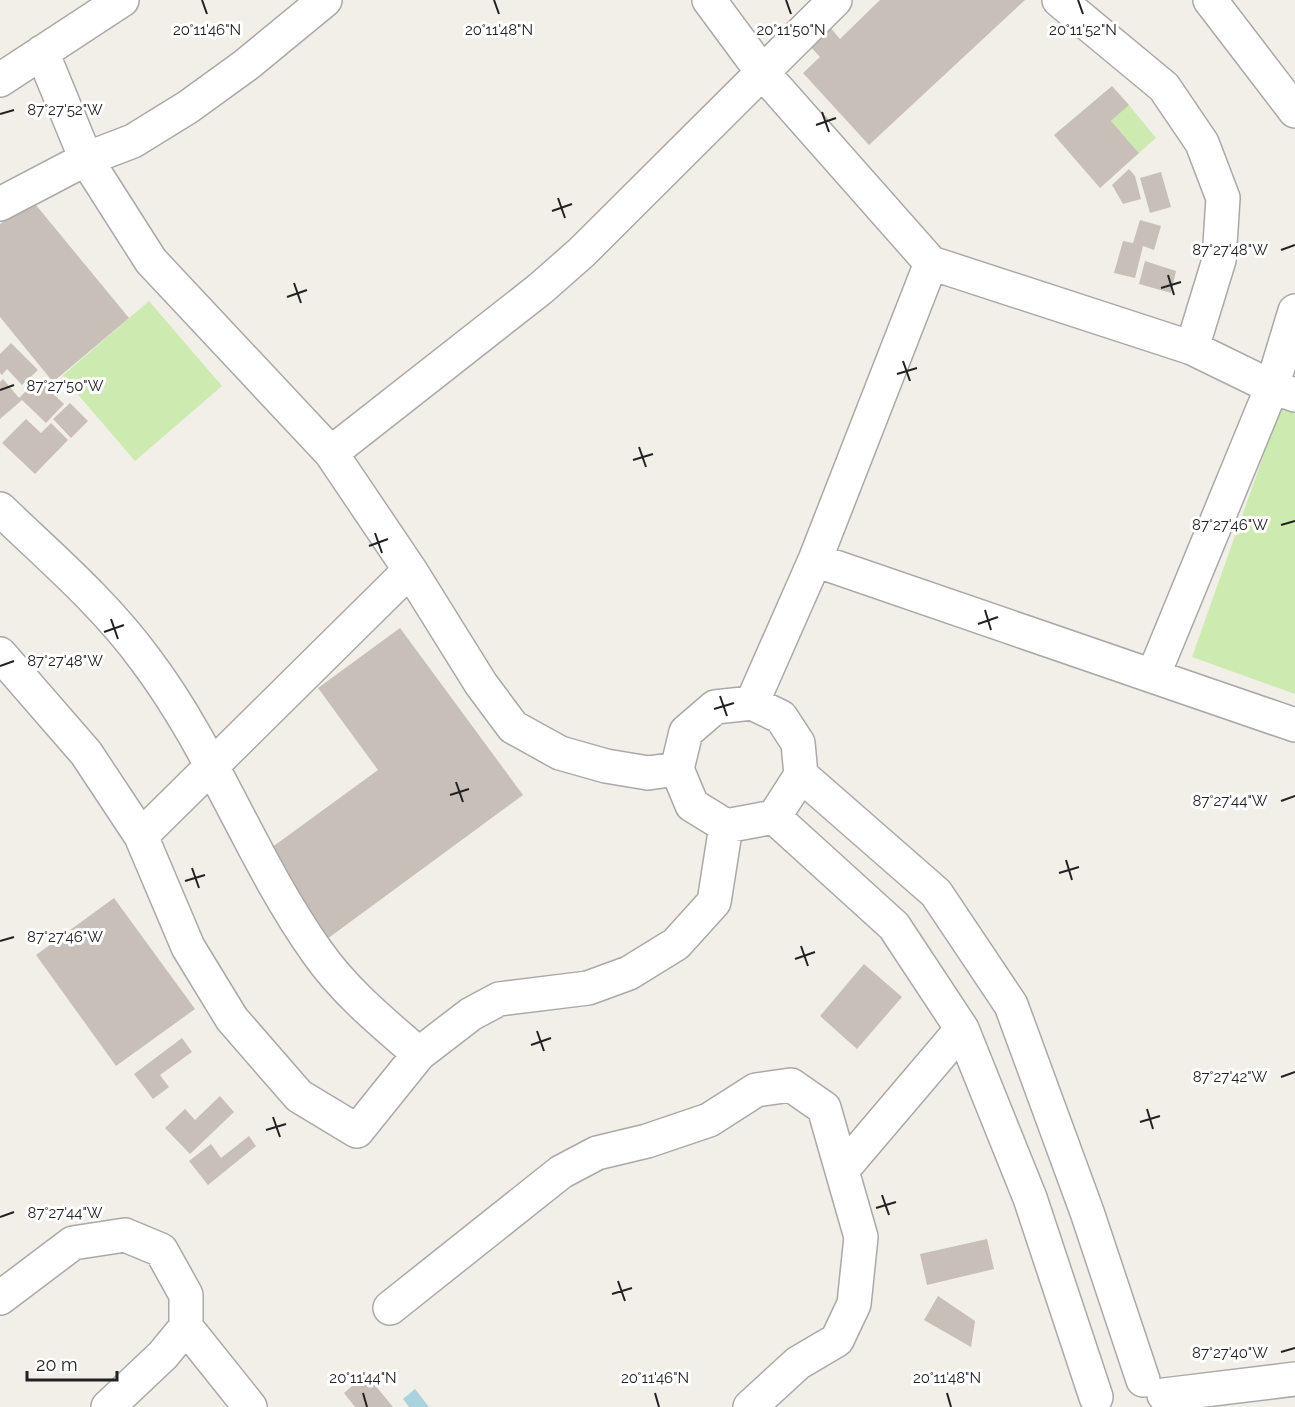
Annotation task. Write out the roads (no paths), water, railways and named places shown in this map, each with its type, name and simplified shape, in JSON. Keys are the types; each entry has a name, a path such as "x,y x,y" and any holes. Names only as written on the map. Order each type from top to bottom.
{"street":[{"path":"0,80 122,0"},
{"path":"0,204 86,159 133,141 189,107 246,65 325,0"},
{"path":"709,0 763,73 931,262 1192,348 1284,391"},
{"path":"331,453 548,282 835,0"},
{"path":"1059,0 1164,87 1202,143 1222,198 1219,260 1192,348"},
{"path":"1210,0 1295,111"},
{"path":"42,52 86,159 151,261 331,453 410,570 481,684 513,727 560,753 606,766 648,773 677,769"},
{"path":"752,703 814,560 931,262"},
{"path":"1153,676 1284,391 1295,312"},
{"path":"0,509 103,609 146,659 212,763 274,884 318,953 361,1004 420,1054"},
{"path":"814,560 1295,725"},
{"path":"141,836 212,763 410,570"},
{"path":"0,654 86,753 141,836 189,946 232,1019 299,1096 357,1131 420,1054 471,1014 499,999 588,988 628,973 676,944 714,902 726,826"},
{"path":"752,703 781,717 798,743 801,775 774,817 726,826 692,805 677,769 686,732 715,707 752,703"},
{"path":"801,775 936,893 1011,1005 1075,1181 1159,1394"},
{"path":"774,817 894,926 962,1029 1030,1198 1094,1402"},
{"path":"843,1169 962,1029"},
{"path":"390,1308 561,1172 597,1153 647,1141 709,1120 756,1089 791,1085 824,1108 843,1169 861,1237 854,1304 837,1340 798,1363 750,1407"},
{"path":"1030,1198 1075,1181"},
{"path":"0,1298 73,1243 125,1235 160,1250 186,1294 186,1327 250,1407"},
{"path":"108,1407 163,1355 186,1327"},
{"path":"1094,1402 1105,1388 1117,1381 1129,1379 1159,1394 1295,1379"}],"water":[{"path":"415,1389 429,1407 409,1407 403,1399"}]}
